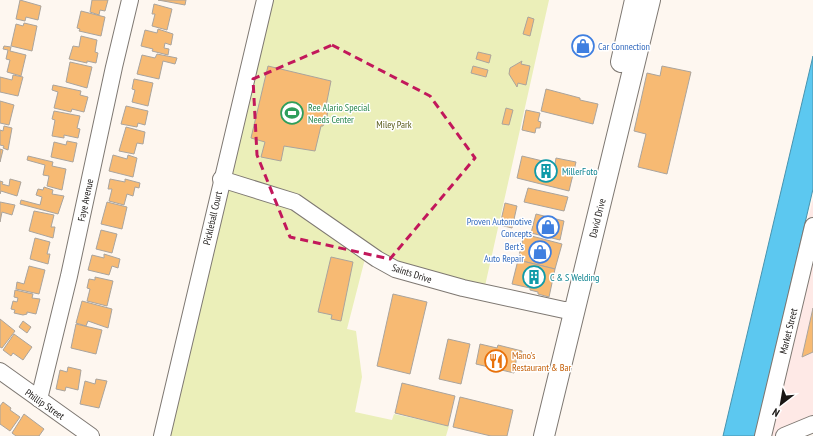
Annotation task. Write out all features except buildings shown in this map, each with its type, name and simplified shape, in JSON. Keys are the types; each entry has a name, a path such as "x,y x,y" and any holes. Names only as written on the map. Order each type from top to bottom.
{"main road":[{"name":"David Drive","path":"544,436 569,310 635,0"},
{"name":"David Drive","path":"534,436 569,310 650,0"}],"street":[{"name":"Faye Avenue","path":"39,399 69,276 130,0"},
{"name":"Pickleball Court","path":"162,436 221,179 265,0"},
{"name":"Saints Drive","path":"221,179 295,202 377,259 395,269 462,288 569,310"},
{"name":"Market Street","path":"763,436 813,226"},
{"path":"797,294 813,286"},
{"name":"Phillip Street","path":"0,371 91,436"},
{"path":"784,436 810,426"}],"highlighted area":[{"path":"332,45 430,96 475,158 390,259 290,237 257,155 253,79"}],"shaded area":[{"path":"813,199 813,427 789,436 754,436"}],"green space":[{"name":"Miley Park","path":"273,0 549,0 485,286 399,265 368,247 347,329 356,331 362,377 355,412 392,420 394,414 449,426 446,436 167,436"}],"water":[{"path":"813,56 813,189 755,436 723,436"}],"place":[{"name":"Car Connection","path":"583,46"},
{"name":"Ree Alario Special Needs Center","path":"292,113"},
{"name":"MillerFoto","path":"546,171"},
{"name":"Proven Automotive Concepts","path":"548,227"},
{"name":"Bert's Auto Repair","path":"540,252"},
{"name":"C & S Welding","path":"534,277"},
{"name":"Mano's Restaurant & Bar","path":"496,361"}]}
